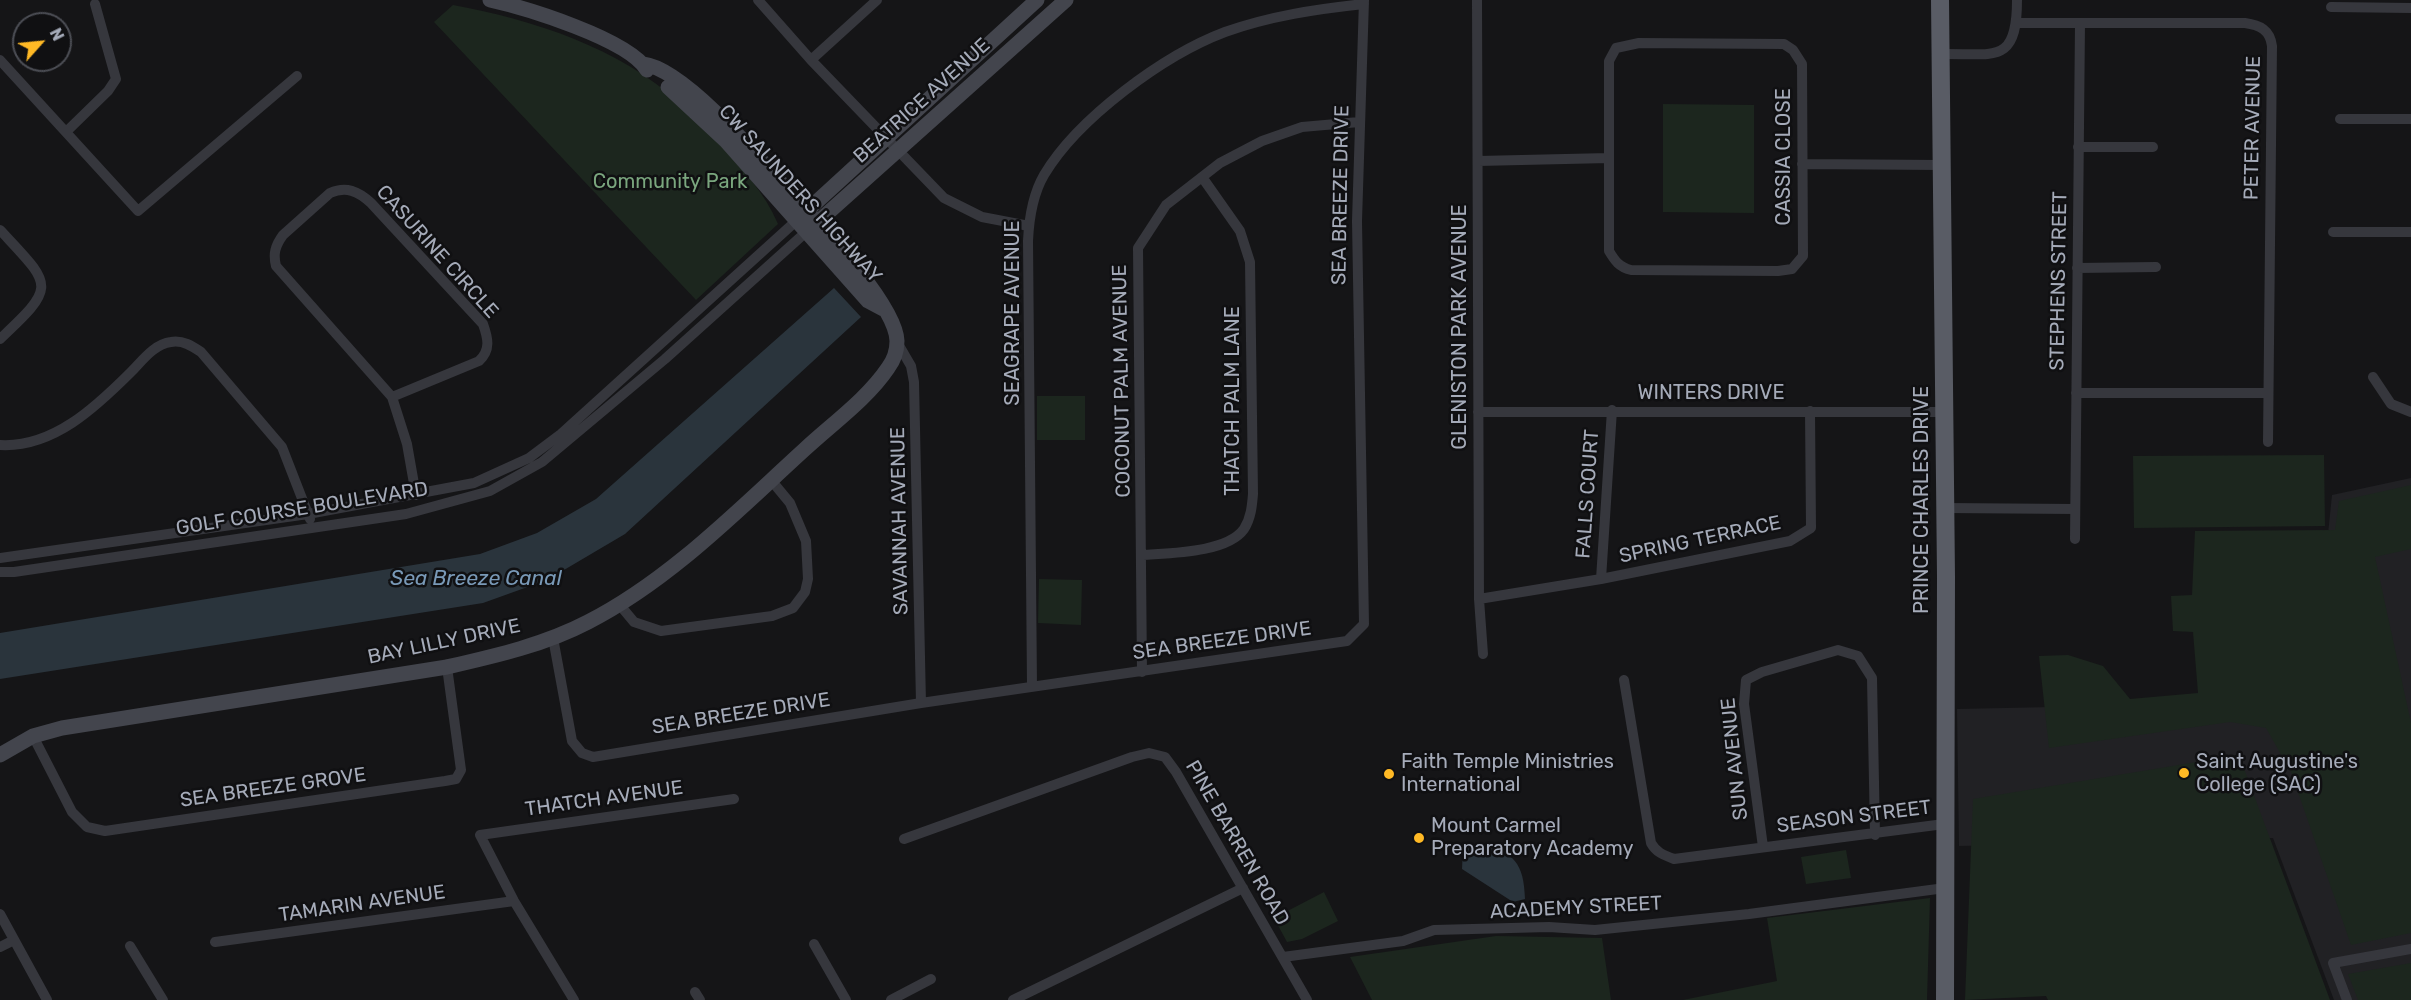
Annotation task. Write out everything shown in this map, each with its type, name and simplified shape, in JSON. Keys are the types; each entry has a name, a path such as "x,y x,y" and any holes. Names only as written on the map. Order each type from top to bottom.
{"highway":[{"name":"PRINCE CHARLES DRIVE","path":"1940,0 1945,508 1945,1000"}],"main road":[{"name":"CW SAUNDERS HIGHWAY","path":"490,0 529,9 562,22 620,49 643,64 654,65 718,116 806,222 877,293 883,309 893,322 897,342"},
{"name":"BEATRICE AVENUE","path":"806,222 887,140 1037,0"},
{"name":"BEATRICE AVENUE","path":"806,222 898,151 1066,0"},
{"name":"BAY LILLY DRIVE","path":"0,755 33,736 62,728 447,667 489,658 553,638 620,604 676,562 771,480 876,382 891,363 897,342"}],"street":[{"path":"758,0 887,140 952,204 982,217 1029,226"},
{"path":"811,60 877,0"},
{"name":"GLENISTON PARK AVENUE","path":"1477,0 1479,599 1483,654"},
{"path":"1940,54 1998,52 2012,42 2017,23 2017,0"},
{"name":"SEA BREEZE DRIVE","path":"553,638 572,741 579,751 590,756 1032,686 1347,641 1364,624 1357,220 1364,2"},
{"name":"SEAGRAPE AVENUE","path":"1032,686 1029,226 1040,182 1060,153 1109,104 1162,64 1194,45 1258,22 1364,2"},
{"path":"66,132 116,79 95,4"},
{"path":"2331,7 2411,8"},
{"name":"PETER AVENUE","path":"2017,23 2245,23 2262,27 2270,36 2268,442"},
{"name":"STEPHENS STREET","path":"2075,539 2080,23"},
{"name":"CASSIA CLOSE","path":"1639,43 1784,44 1793,50 1802,64 1803,256 1792,269 1778,271 1631,270 1621,267 1609,251 1609,158 1609,61 1616,48 1639,43"},
{"path":"0,60 138,211 297,76"},
{"path":"2340,119 2411,119"},
{"name":"COCONUT PALM AVENUE","path":"1142,672 1143,555 1138,248 1166,205 1220,163 1262,141 1302,127 1359,122"},
{"path":"2078,147 2153,147"},
{"path":"1478,161 1609,158"},
{"path":"1802,164 1941,165"},
{"name":"THATCH PALM LANE","path":"1143,555 1190,551 1229,540 1242,531 1251,516 1253,494 1250,262 1240,231 1202,177"},
{"name":"CASURINE CIRCLE","path":"392,397 480,361 487,350 487,335 483,324 371,203 356,192 338,190 330,194 283,236 277,244 276,266 392,397 407,444 416,495"},
{"name":"GOLF COURSE BOULEVARD","path":"5,558 308,514 474,483 529,458 561,434 806,222"},
{"name":"GOLF COURSE BOULEVARD","path":"0,572 14,572 406,514 490,491 542,462 665,360 806,222"},
{"path":"0,230 42,280 41,297 0,339"},
{"path":"2333,232 2411,232"},
{"path":"2077,268 2156,267"},
{"path":"0,445 34,440 53,433 99,404 153,350 172,341 189,344 201,352 282,447 313,528"},
{"name":"SAVANNAH AVENUE","path":"897,342 911,366 914,382 921,703"},
{"path":"2373,377 2391,404 2411,412"},
{"path":"2076,393 2268,393"},
{"name":"WINTERS DRIVE","path":"1478,412 1612,410 1944,412"},
{"name":"FALLS COURT","path":"1601,579 1612,410"},
{"name":"SPRING TERRACE","path":"1479,599 1601,579 1790,541 1811,528 1810,411"},
{"path":"620,604 634,622 661,631 772,616 793,608 805,592 806,541 790,503 771,480"},
{"path":"1945,508 2075,509"},
{"path":"5,558 14,572"},
{"name":"SUN AVENUE","path":"1763,847 1744,704 1746,680 1762,672 1838,651 1858,656 1872,678 1875,835"},
{"name":"SEA BREEZE GROVE","path":"33,736 72,812 87,827 105,831 445,781 456,779 461,770 447,667"},
{"name":"SEASON STREET","path":"1624,680 1651,843 1655,850 1674,859 1875,835 1944,824"},
{"name":"PINE BARREN ROAD","path":"904,839 1149,753 1165,757 1176,772 1307,1000"},
{"name":"THATCH AVENUE","path":"514,901 480,835 734,799"},
{"path":"1013,1000 1243,888"},
{"name":"ACADEMY STREET","path":"1283,957 1403,941 1434,930 1549,927 1595,930 1749,914 1944,888"},
{"path":"514,901 574,1000"},
{"name":"TAMARIN AVENUE","path":"215,942 514,901"},
{"path":"0,914 47,1000"},
{"path":"0,946 14,940"},
{"path":"814,944 846,1000"},
{"path":"130,946 163,1000"},
{"path":"2347,1000 2333,963 2411,950"},
{"path":"891,1000 931,979"}],"shaded area":[{"name":"Saint Augustine's College (SAC)","path":"2411,478 2411,1000 2334,1000 2273,838 1959,846 1957,709 2244,703 2323,583 2332,495"}],"green space":[{"name":"Community Park","path":"453,5 514,19 574,39 603,52 656,84 686,109 744,172 760,191 778,224 696,300 434,22"},
{"path":"1663,104 1754,105 1754,213 1663,212"},
{"path":"1037,396 1085,396 1085,440 1037,440"},
{"path":"2324,455 2325,526 2134,528 2133,456"},
{"path":"2411,485 2411,549 2375,557 2411,723 2411,933 2351,945 2291,772 2266,728 2230,722 2049,748 2039,656 2068,655 2103,666 2130,699 2198,693 2193,632 2173,631 2171,596 2192,595 2195,531 2335,530 2339,501"},
{"path":"1039,579 1082,580 1081,625 1038,623"},
{"path":"2239,755 2330,1000 2048,1000 2046,996 1965,1000 1973,799"},
{"path":"1846,850 1851,878 1806,884 1801,857"},
{"path":"1324,892 1338,921 1302,939 1287,942 1274,918"},
{"path":"1930,898 1927,1000 1683,1000 1777,981 1767,918"},
{"path":"1496,936 1602,938 1611,1000 1372,1000 1350,957"},
{"path":"2411,963 2411,1000 2358,1000 2348,974"}],"water":[{"name":"Sea Breeze Canal","path":"834,288 861,317 625,534 547,580 483,603 0,679 0,633 480,554 537,533 596,499"},
{"path":"1480,844 1501,851 1515,861 1522,876 1525,899 1513,902 1462,869 1463,848"}],"place":[{"name":"Saint Augustine's College (SAC)","path":"2184,773"},
{"name":"Faith Temple Ministries International","path":"1389,774"},
{"name":"Mount Carmel Preparatory Academy","path":"1419,838"}]}
